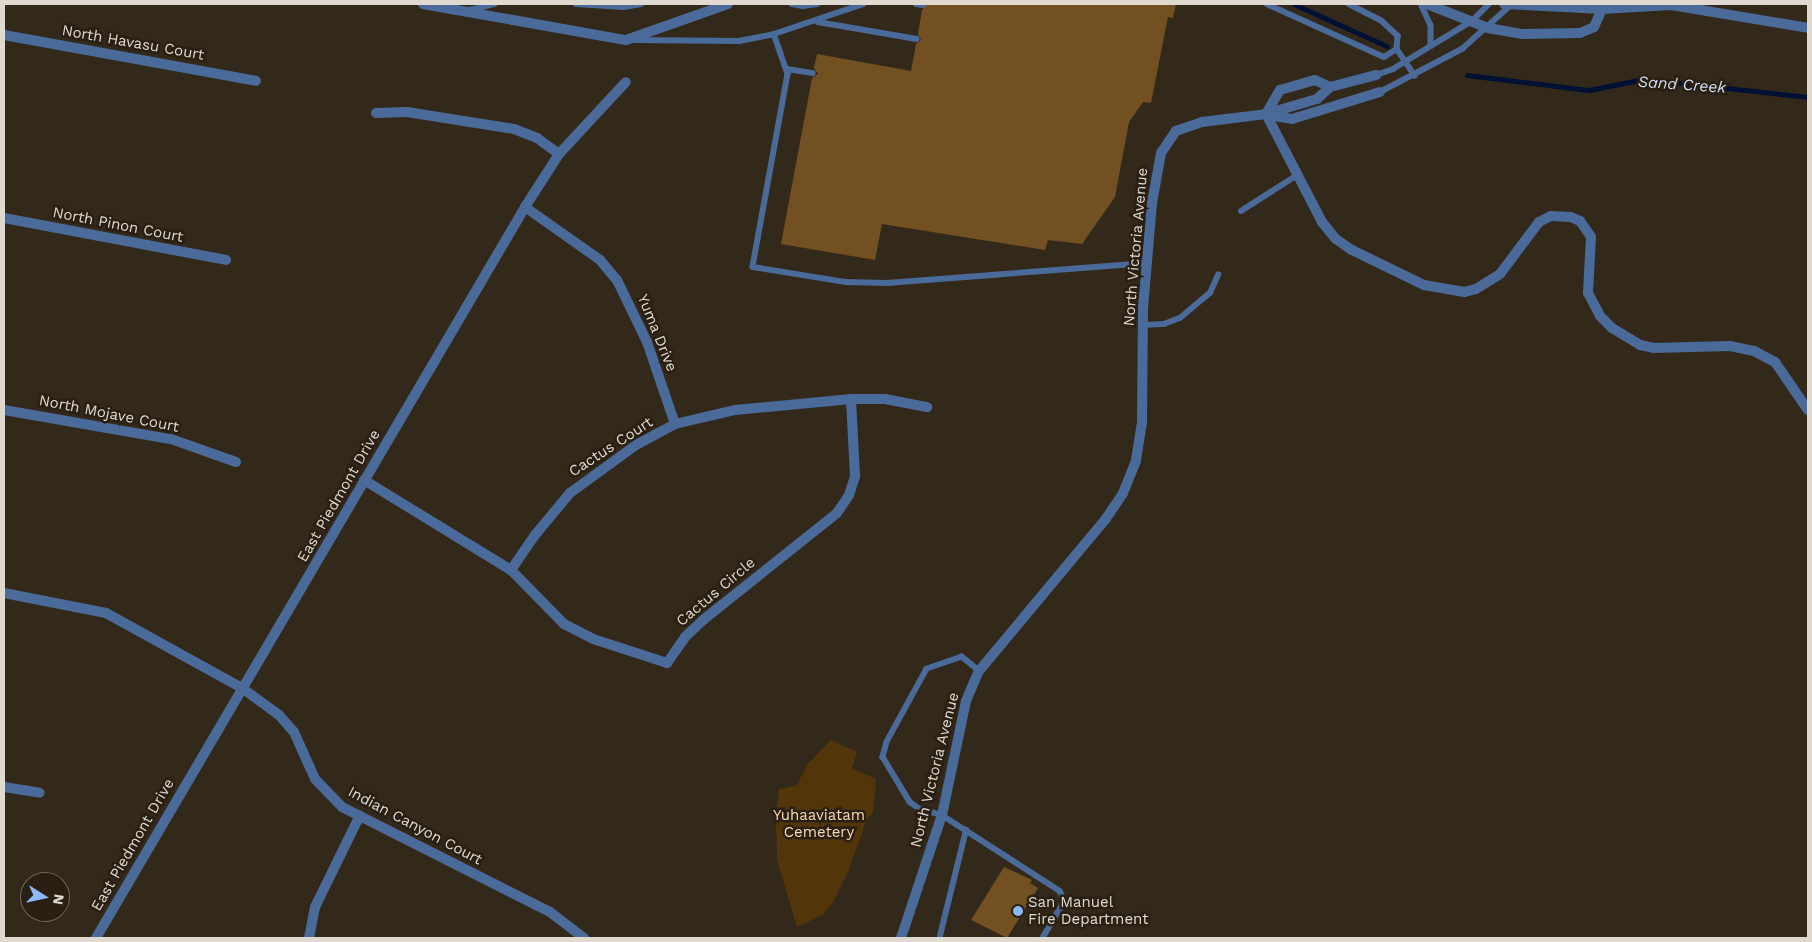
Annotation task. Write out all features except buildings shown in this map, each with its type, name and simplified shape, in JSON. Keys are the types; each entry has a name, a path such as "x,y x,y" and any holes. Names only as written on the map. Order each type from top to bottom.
{"street":[{"path":"423,4 626,40 728,4"},
{"path":"1427,4 1488,28 1521,34 1580,32 1594,27 1605,6"},
{"path":"1509,4 1671,5 1808,28"},
{"name":"North Havasu Court","path":"4,35 256,81"},
{"path":"1266,114 1318,99 1330,88 1376,75"},
{"path":"1266,114 1280,90 1315,80 1330,88"},
{"name":"East Piedmont Drive","path":"96,938 526,207 559,154 626,82"},
{"path":"1266,114 1292,119 1380,92"},
{"path":"376,112 407,112 514,129 537,138 559,154"},
{"path":"1266,114 1296,176 1336,239 1407,278 1443,290 1464,292 1490,282 1500,274 1531,230 1551,216 1580,221 1591,237 1588,293 1600,316 1612,328 1640,345 1654,348 1730,346 1754,350 1775,362 1808,410"},
{"name":"North Victoria Avenue","path":"901,938 942,815 966,701 979,670 1106,520 1123,493 1136,460 1142,422 1143,326 1147,263 1156,171 1161,153 1176,131 1202,122 1266,114"},
{"name":"Yuma Drive","path":"526,207 600,260 617,280 647,342 675,424"},
{"name":"North Pinon Court","path":"4,218 226,260"},
{"name":"Cactus Court","path":"511,570 535,535 570,493 636,445 675,424 735,410 851,399 885,399 927,407"},
{"name":"Cactus Circle","path":"364,480 511,570 564,624 593,638 667,663 685,636 703,620 837,513 849,495 855,476 851,399"},
{"name":"North Mojave Court","path":"4,410 171,439 236,462"},
{"name":"Indian Canyon Court","path":"4,593 106,613 242,688 279,714 294,732 315,779 342,807 550,912 584,938"},
{"path":"4,787 40,793"},
{"path":"309,938 315,907 360,815"}],"lane":[{"path":"466,11 494,4"},
{"path":"576,4 624,7 641,4"},
{"path":"792,4 803,6 817,4"},
{"path":"626,40 711,43 774,34 862,4"},
{"path":"916,4 923,5"},
{"path":"1267,4 1384,57 1396,49"},
{"path":"1348,4 1382,21 1398,36 1396,49 1414,76"},
{"path":"1421,4 1431,25 1431,46"},
{"path":"1376,75 1405,62 1472,21 1489,4"},
{"path":"1380,92 1414,76 1462,49 1488,28 1509,4"},
{"path":"816,21 917,39"},
{"path":"774,34 787,69 754,267 846,282 879,283 1147,263"},
{"path":"787,69 813,73"},
{"path":"1241,211 1296,176"},
{"path":"1143,326 1164,324 1180,318 1210,293 1218,275"},
{"path":"979,670 962,657 927,669 887,742 883,758 910,802 920,809 942,815 1060,890 1065,901 1043,938"},
{"path":"940,936 966,830"}],"green space":[{"name":"Yuhaaviatam Cemetery","path":"831,740 857,752 852,768 876,779 873,813 867,819 848,872 833,902 824,914 797,927 777,860 776,819 779,789 796,786 808,764"}],"waterway":[{"name":"Sand Creek","path":"1294,4 1387,46"},
{"name":"Sand Creek","path":"1467,75 1590,90 1643,79 1808,97"}],"place":[{"name":"San Manuel Fire Department","path":"1018,911"}]}
